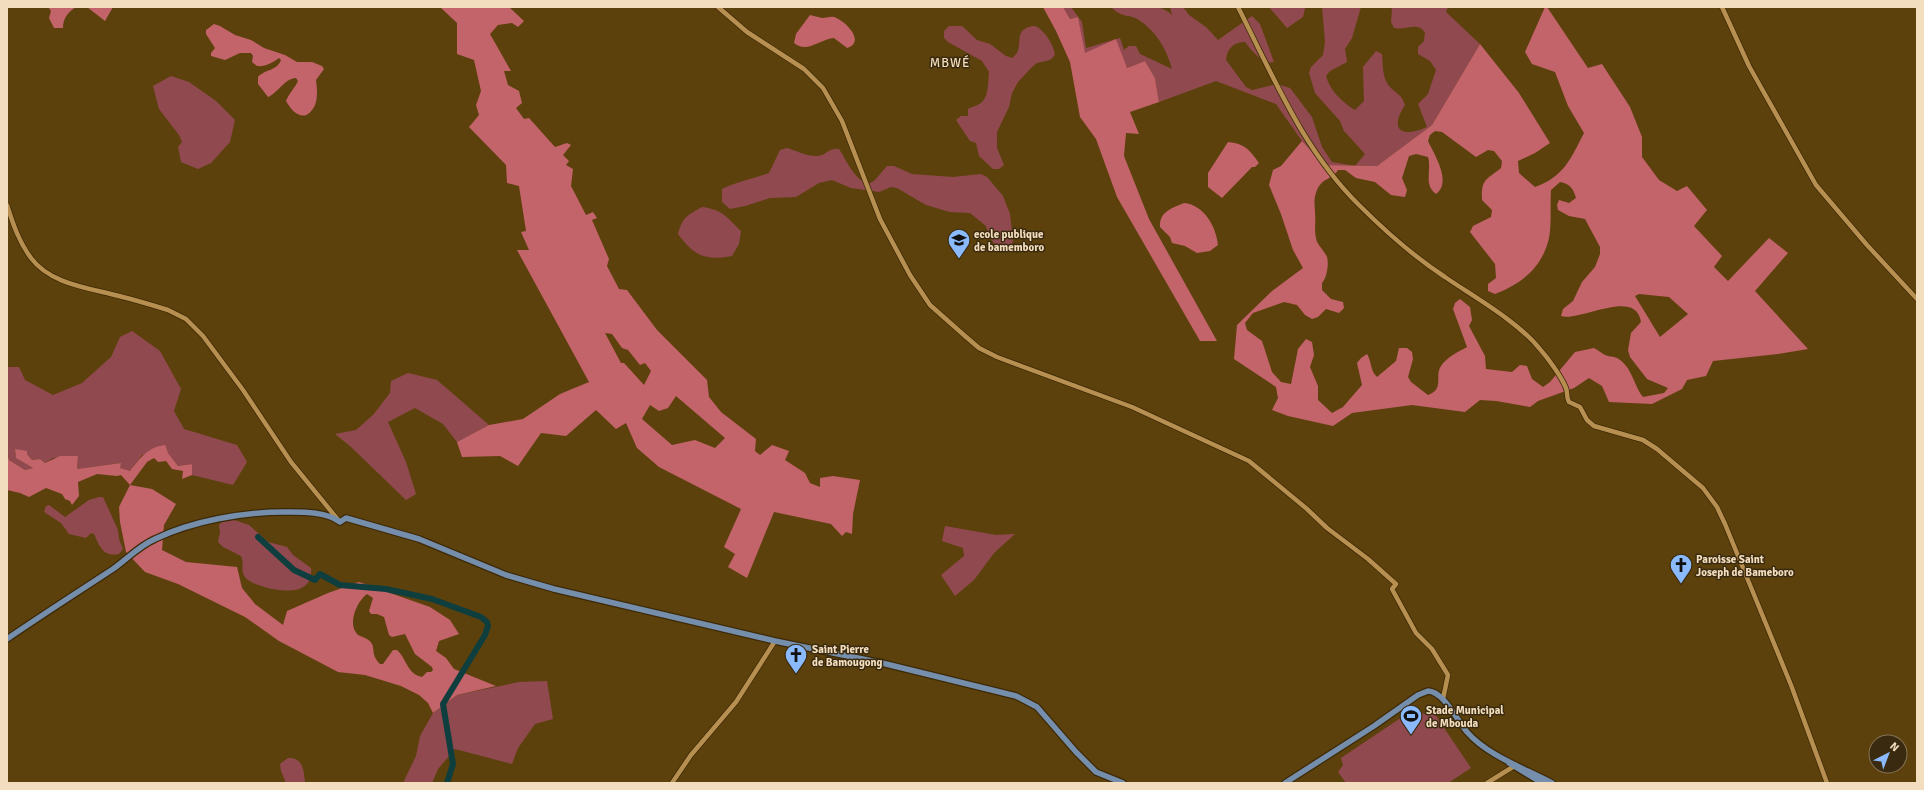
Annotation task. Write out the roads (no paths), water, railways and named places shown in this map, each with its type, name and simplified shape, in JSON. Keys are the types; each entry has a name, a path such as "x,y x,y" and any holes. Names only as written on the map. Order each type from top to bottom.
{"main road":[{"path":"7,639 116,567 142,546 177,530 233,517 275,512 296,512 333,516 340,522 346,518 396,531 438,546 510,576 554,589 774,641 865,659 994,689 1024,699 1034,705 1042,713 1076,752 1096,772 1123,783"},
{"path":"1285,783 1374,726 1421,693 1433,691 1443,699 1472,736 1542,783"},
{"path":"1514,765 1552,783"}],"street":[{"path":"718,7 747,32 804,69 823,88 836,108 849,135 877,213 888,236 916,287 938,313 975,344 993,356 1032,372 1132,407 1234,453 1256,465 1327,528 1368,559 1396,584 1392,589 1416,633 1432,649 1448,675 1443,699"},
{"path":"1238,7 1301,130 1330,174 1357,204 1414,255 1515,325 1531,339 1545,356 1566,387 1569,402 1573,406 1580,407 1594,426 1643,440 1657,449 1693,478 1711,498 1725,524 1791,685 1827,783"},
{"path":"1722,7 1749,66 1816,185 1917,299"},
{"path":"7,205 20,241 30,258 43,270 62,280 77,285 168,310 180,315 192,325 234,379 291,462 340,522"},
{"path":"672,783 690,755 736,702 774,641"},
{"path":"1487,783 1514,765"}],"waterway":[{"path":"258,537 294,570 315,580 320,574 340,585 386,589 432,599 481,617 487,622 488,626 485,635 443,704 453,764 447,783"}],"place":[{"name":"ecole publique de bamemboro","path":"959,260"},
{"name":"Paroisse Saint Joseph de Bameboro","path":"1681,584"},
{"name":"Saint Pierre de Bamougong","path":"796,674"},
{"name":"Stade Municipal de Mbouda","path":"1411,736"}],"district":[{"name":"MBWÉ","path":"950,62"}]}
